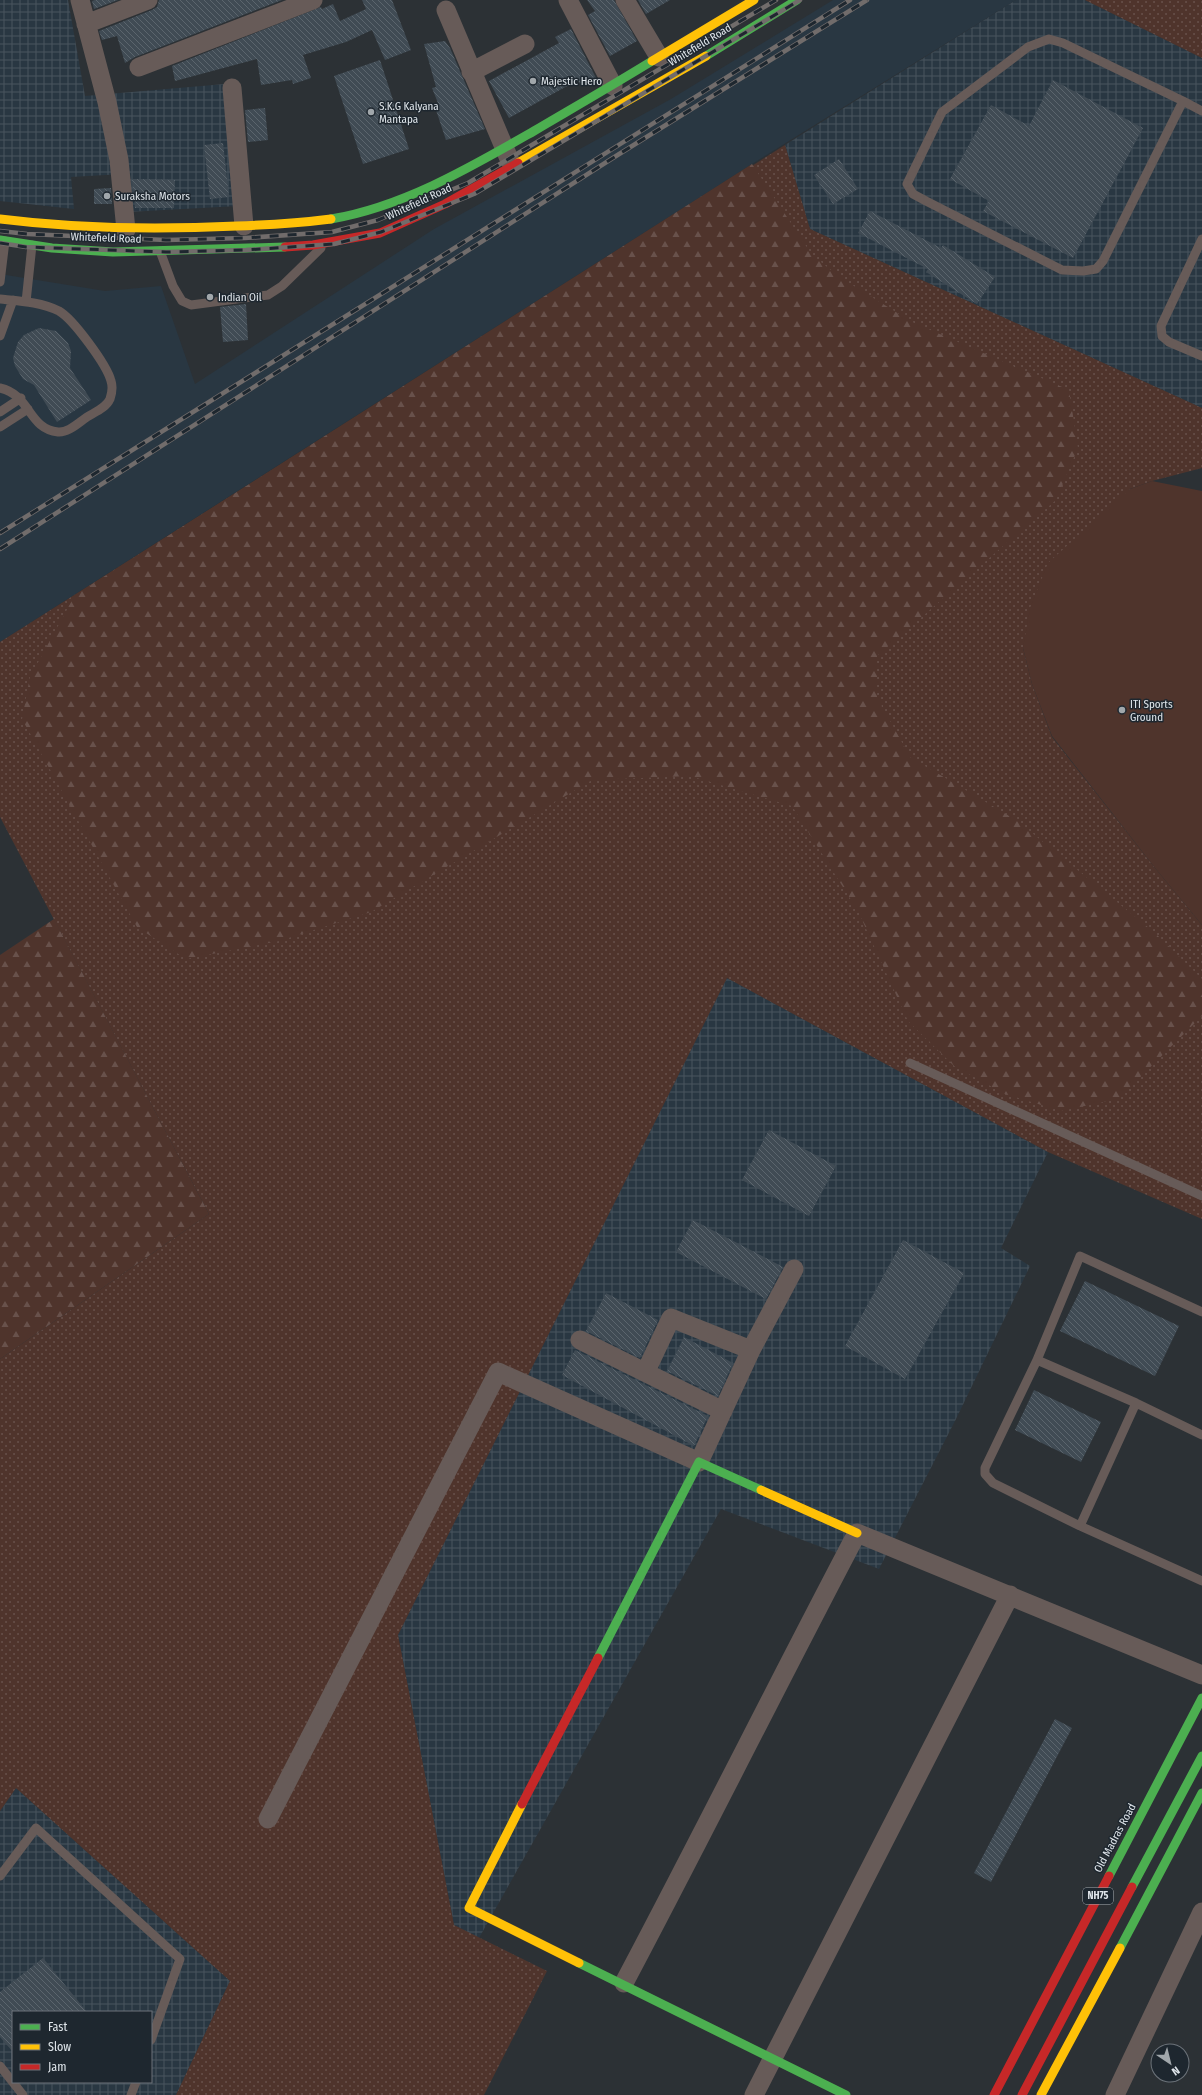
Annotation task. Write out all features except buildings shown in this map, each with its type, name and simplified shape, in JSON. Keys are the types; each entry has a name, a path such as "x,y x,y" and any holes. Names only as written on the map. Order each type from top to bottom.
{"main road":[{"name":"Whitefield Road","path":"0,220 50,227 126,230 309,222 367,211 434,185 503,149 613,86 659,57 734,5 754,0"},
{"name":"Whitefield Road","path":"2,241 113,252 247,249 326,242 380,234 445,204 711,54 797,0"},
{"path":"846,2095 624,1983 469,1908 699,1462 857,1533"},
{"name":"Old Madras Road","path":"994,2095 1202,1698"},
{"name":"NH75","path":"1022,2095 1202,1756"},
{"path":"1042,2095 1202,1793"}],"street":[{"path":"80,0 107,102 119,160 126,230"},
{"path":"86,24 148,0"},
{"path":"139,67 313,0"},
{"path":"568,0 613,86"},
{"path":"625,0 659,57"},
{"path":"446,10 503,149 512,166"},
{"path":"471,72 525,44"},
{"path":"232,88 244,226"},
{"path":"268,1819 498,1372 699,1462 751,1350 794,1269"},
{"path":"646,1371 671,1318 751,1350"},
{"path":"580,1340 646,1371 723,1411"},
{"path":"624,1983 695,1850 780,1680 857,1533 1202,1675"},
{"path":"754,2095 1010,1595"},
{"path":"1115,2095 1202,1912"}],"lane":[{"path":"1183,102 1103,261 1096,269 1083,271 1062,270 919,198 913,194 906,184 942,112 1028,47 1049,38 1063,43 1202,111"},
{"path":"1202,238 1160,326 1162,336 1169,342 1202,356"},
{"path":"0,282 2,241"},
{"path":"160,251 173,286 182,301 191,305 268,295 282,286 326,242"},
{"path":"26,302 32,245"},
{"path":"0,299 50,307 69,319 83,335 110,376 112,388 106,405 64,432 53,431 42,426 21,398 7,390 0,388"},
{"path":"0,336 13,300"},
{"path":"0,412 21,398"},
{"path":"0,427 28,409"},
{"path":"910,1063 1202,1196"},
{"path":"1202,1312 1080,1256 1037,1360 985,1468 985,1474 992,1483 1080,1526 1202,1581"},
{"path":"1037,1360 1136,1403 1202,1435"},
{"path":"1080,1526 1136,1403"},
{"path":"0,1876 36,1828 180,1959 152,2037"},
{"path":"0,2066 12,2081"},
{"path":"13,2083 23,2095"},
{"path":"131,2095 136,2083"}],"shaded area":[{"path":"0,0 68,0 85,96 225,84 238,206 127,212 123,174 71,177 74,209 0,201"},
{"path":"833,0 1016,0 752,164 0,642 0,274 105,291 161,286 195,384 434,229 671,99"},
{"path":"1016,0 1085,0 1202,58 1202,408 810,229 785,145"},
{"path":"727,978 1048,1152 1001,1248 1030,1266 956,1419 879,1569 721,1509 479,1938 454,1925 398,1635"},
{"path":"16,1788 230,1981 176,2095 0,2095 0,1811"}],"green space":[{"path":"1085,0 1202,0 1202,58"},
{"path":"785,145 810,229 1202,408 1202,468 1152,481 1130,489 1023,648 1032,684 1052,737 1202,925 1202,1219 1048,1152 727,978 398,1635 454,1925 547,1971 484,2095 176,2095 230,1981 16,1788 0,1811 0,1359 209,1214 0,817 0,642"},
{"path":"752,164 812,255 841,278 912,322 1069,390 1078,448 1056,500 877,656 877,697 910,757 1016,820 1155,933 1202,979 1202,1016 1118,1099 1061,1111 1005,1094 954,1066 908,1021 858,911 792,806 690,776 592,780 371,912 279,941 186,959 137,927 22,719 30,677 75,595"},
{"name":"ITI Sports Ground","path":"1152,481 1202,491 1202,925 1155,868 1052,736 1032,684 1023,648 1030,608 1048,563 1130,489"},
{"path":"54,919 209,1214 0,1359 0,955"}],"railway":[{"path":"0,231 27,234 166,240 245,238 332,232 378,220 468,183 776,0"},
{"path":"0,243 26,247 166,252 246,250 334,244 381,232 474,194 800,0"},
{"path":"0,533 850,0"},
{"path":"0,549 616,156 867,0"}],"traffic: fast":[{"path":"706,56 797,0"},
{"path":"331,219 384,205 461,172 510,145 652,61"},
{"path":"0,240 52,248 113,252 285,247"},
{"path":"598,1658 699,1462 761,1490"},
{"path":"1109,1876 1202,1698"},
{"path":"1132,1887 1202,1756"},
{"path":"1120,1948 1202,1793"},
{"path":"579,1963 846,2095"}],"traffic: slow":[{"path":"652,61 754,0"},
{"path":"518,163 706,56"},
{"path":"0,219 59,225 118,228 260,225 331,219"},
{"path":"761,1490 857,1533"},
{"path":"522,1804 469,1908 579,1963"},
{"path":"1041,2095 1120,1948"}],"traffic: jam":[{"path":"285,247 313,245 380,233 445,204 518,163"},
{"path":"522,1804 598,1658"},
{"path":"994,2095 1109,1876"},
{"path":"1022,2095 1132,1887"}],"place":[{"name":"Majestic Hero","path":"533,81"},
{"name":"S.K.G Kalyana Mantapa","path":"371,112"},
{"name":"Suraksha Motors","path":"107,196"},
{"name":"Indian Oil","path":"210,297"},
{"name":"ITI Sports Ground","path":"1122,710"}]}
